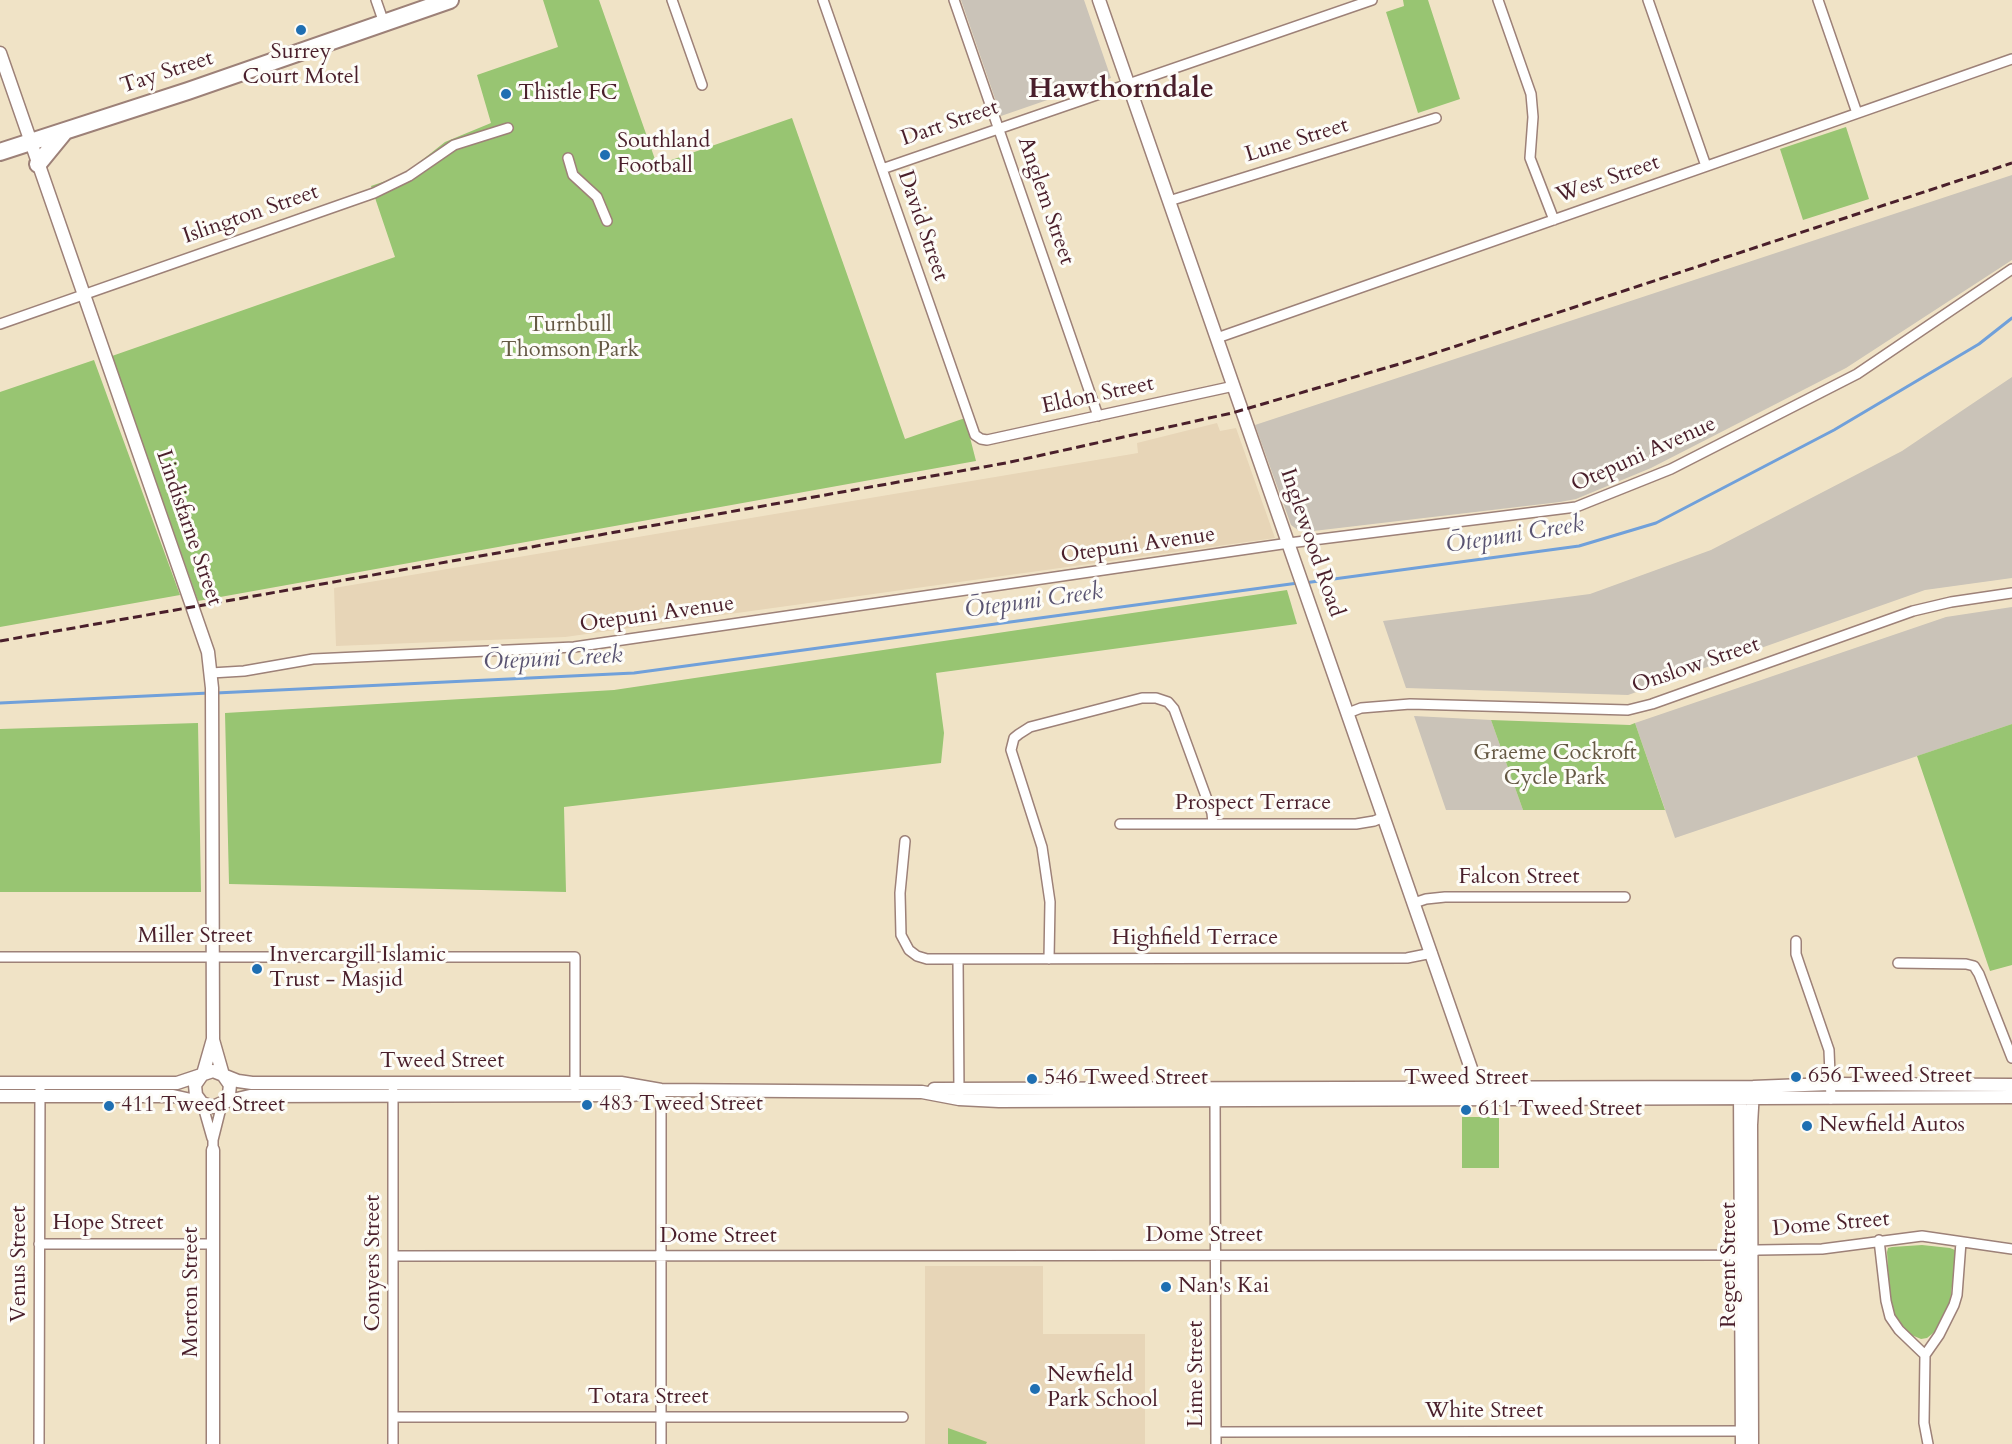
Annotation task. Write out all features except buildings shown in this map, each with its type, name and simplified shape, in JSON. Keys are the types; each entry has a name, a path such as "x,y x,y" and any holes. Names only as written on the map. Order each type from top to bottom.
{"highway":[{"name":"Tay Street","path":"0,152 188,91 450,0"},
{"path":"38,164 65,130"}],"street":[{"path":"376,0 384,23"},
{"path":"672,0 702,85"},
{"name":"David Street","path":"823,0 973,431"},
{"name":"Anglem Street","path":"954,0 1098,416"},
{"name":"Inglewood Road","path":"1099,0 1480,1094"},
{"name":"Dart Street","path":"882,169 1372,0"},
{"path":"1498,0 1531,94 1533,117 1530,158 1554,220"},
{"path":"1648,0 1706,166"},
{"path":"1818,0 1857,113"},
{"name":"Lindisfarne Street","path":"0,53 208,652 212,673 213,1039 223,1075"},
{"name":"West Street","path":"1217,338 2012,59"},
{"name":"Lune Street","path":"1169,201 1436,118"},
{"name":"Islington Street","path":"0,324 382,190 409,176 454,145 508,128"},
{"path":"568,158 573,175 597,197 607,221"},
{"name":"Otepuni Avenue","path":"212,673 244,671 313,658 574,647 1289,543 1576,507 1671,469 1857,374 2012,269"},
{"name":"Eldon Street","path":"973,431 981,439 987,440 1234,386"},
{"name":"Onslow Street","path":"1348,713 1361,708 1410,704 1628,710 1652,704 1913,611 1951,602 2012,593"},
{"path":"1049,959 1050,902 1042,847 1011,750 1014,738 1030,727 1142,698 1156,698 1168,702 1174,709 1212,813 1213,824"},
{"name":"Prospect Terrace","path":"1120,824 1356,824 1384,817"},
{"name":"Highfield Terrace","path":"905,841 900,923 904,944 917,956 927,959 1407,958 1432,953"},
{"name":"Falcon Street","path":"1414,903 1445,897 1625,897"},
{"path":"1796,941 1798,960 1829,1050 1831,1099"},
{"name":"Miller Street","path":"0,957 575,957 575,1089"},
{"path":"958,960 959,1093"},
{"path":"1898,963 1974,966 2012,1058"},
{"name":"Lindisfarne Street","path":"203,1075 213,1039"},
{"path":"0,1083 177,1083 213,1071 223,1075 230,1087 230,1094 223,1103 213,1107 173,1096 0,1096"},
{"path":"201,1102 196,1095 195,1088 197,1080 203,1075"},
{"name":"Tweed Street","path":"223,1075 252,1083 393,1089 575,1089 632,1095 661,1090 921,1092 942,1088 999,1101 1215,1094 1753,1093 1831,1099 2012,1097"},
{"name":"Venus Street","path":"39,1083 39,1444"},
{"name":"Tweed Street","path":"1753,1093 1830,1084 2012,1085"},
{"name":"Tweed Street","path":"223,1103 250,1096 393,1089"},
{"name":"Conyers Street","path":"393,1089 393,1444"},
{"path":"661,1090 661,1444"},
{"name":"Regent Street","path":"1740,1093 1747,1253"},
{"name":"Regent Street","path":"1752,1444 1747,1431 1747,1253 1753,1093"},
{"name":"Lime Street","path":"1215,1094 1216,1444"},
{"name":"Morton Street","path":"201,1102 213,1145"},
{"name":"Morton Street","path":"213,1444 213,1145 223,1103"},
{"name":"Dome Street","path":"393,1256 1216,1256 1747,1253 1822,1249 1922,1236 2012,1249"},
{"path":"1880,1240 1886,1301 1890,1317 1899,1330 1925,1355"},
{"path":"1928,1444 1924,1423 1925,1355 1939,1335 1954,1305 1957,1295 1961,1242"},
{"name":"Hope Street","path":"39,1244 213,1244"},
{"name":"Totara Street","path":"393,1417 903,1417"},
{"name":"Regent Street","path":"1742,1444 1747,1431"},
{"name":"White Street","path":"1216,1432 1747,1431"}],"shaded area":[{"path":"961,0 1084,0 1111,78 1001,116"},
{"path":"2012,175 2012,260 1846,368 1651,468 1576,499 1560,502 1305,532 1291,525 1255,425"},
{"path":"2012,377 2012,578 1925,590 1628,695 1406,688 1383,621 1590,594 1711,550 1902,451"},
{"path":"1217,423 1220,431 1236,428 1275,538 565,637 336,646 334,588 1138,453 1137,443"},
{"path":"2012,607 2012,724 1675,838 1635,723 1946,617"},
{"path":"1414,716 1491,720 1523,810 1446,810"},
{"name":"Newfield Park School","path":"925,1266 1043,1266 1043,1334 1145,1334 1145,1444 925,1444"}],"green space":[{"name":"Turnbull Thomson Park","path":"543,0 599,0 657,165 792,118 905,439 965,418 976,461 198,601 112,356 395,257 371,186 403,175 445,142 491,123 477,75 558,47"},
{"path":"1403,0 1428,0 1460,99 1418,113 1386,12 1404,6"},
{"path":"1846,127 1869,199 1803,220 1780,149"},
{"path":"94,360 180,595 0,627 0,392"},
{"path":"1287,590 1297,624 936,673 944,733 941,763 564,807 566,892 229,884 225,713 614,690"},
{"name":"Graeme Cockroft Cycle Park","path":"1491,720 1630,725 1635,723 1665,810 1523,810"},
{"path":"198,723 201,892 0,892 0,729"},
{"path":"2012,724 2012,965 1990,971 1917,756"},
{"path":"1462,1117 1499,1117 1499,1168 1462,1168"},
{"path":"1922,1245 1950,1248 1955,1250 1956,1254 1950,1302 1937,1330 1927,1338 1921,1339 1909,1334 1893,1313 1890,1301 1887,1252 1888,1248 1892,1247"},
{"path":"948,1428 987,1442 986,1444 948,1444"}],"waterway":[{"name":"Ōtepuni Creek","path":"1304,583 1579,546 1656,523 1834,430 1979,344 2012,318"},
{"name":"Ōtepuni Creek","path":"216,693 634,673 1298,583"},
{"name":"Ōtepuni Creek","path":"0,703 209,693"}],"railway":[{"path":"0,641 1006,463 1232,413 1423,357 2012,163"}],"place":[{"name":"Surrey Court Motel","path":"301,30"},
{"name":"Thistle FC","path":"506,94"},
{"name":"Southland Football","path":"605,155"},
{"name":"Invercargill Islamic Trust - Masjid","path":"257,969"},
{"name":"656 Tweed Street","path":"1796,1077"},
{"name":"546 Tweed Street","path":"1032,1079"},
{"name":"483 Tweed Street","path":"587,1105"},
{"name":"411 Tweed Street","path":"109,1106"},
{"name":"611 Tweed Street","path":"1466,1110"},
{"name":"Newfield Autos","path":"1807,1126"},
{"name":"Nan's Kai","path":"1166,1287"},
{"name":"Newfield Park School","path":"1035,1389"}],"district":[{"name":"Hawthorndale","path":"1121,91"}]}
